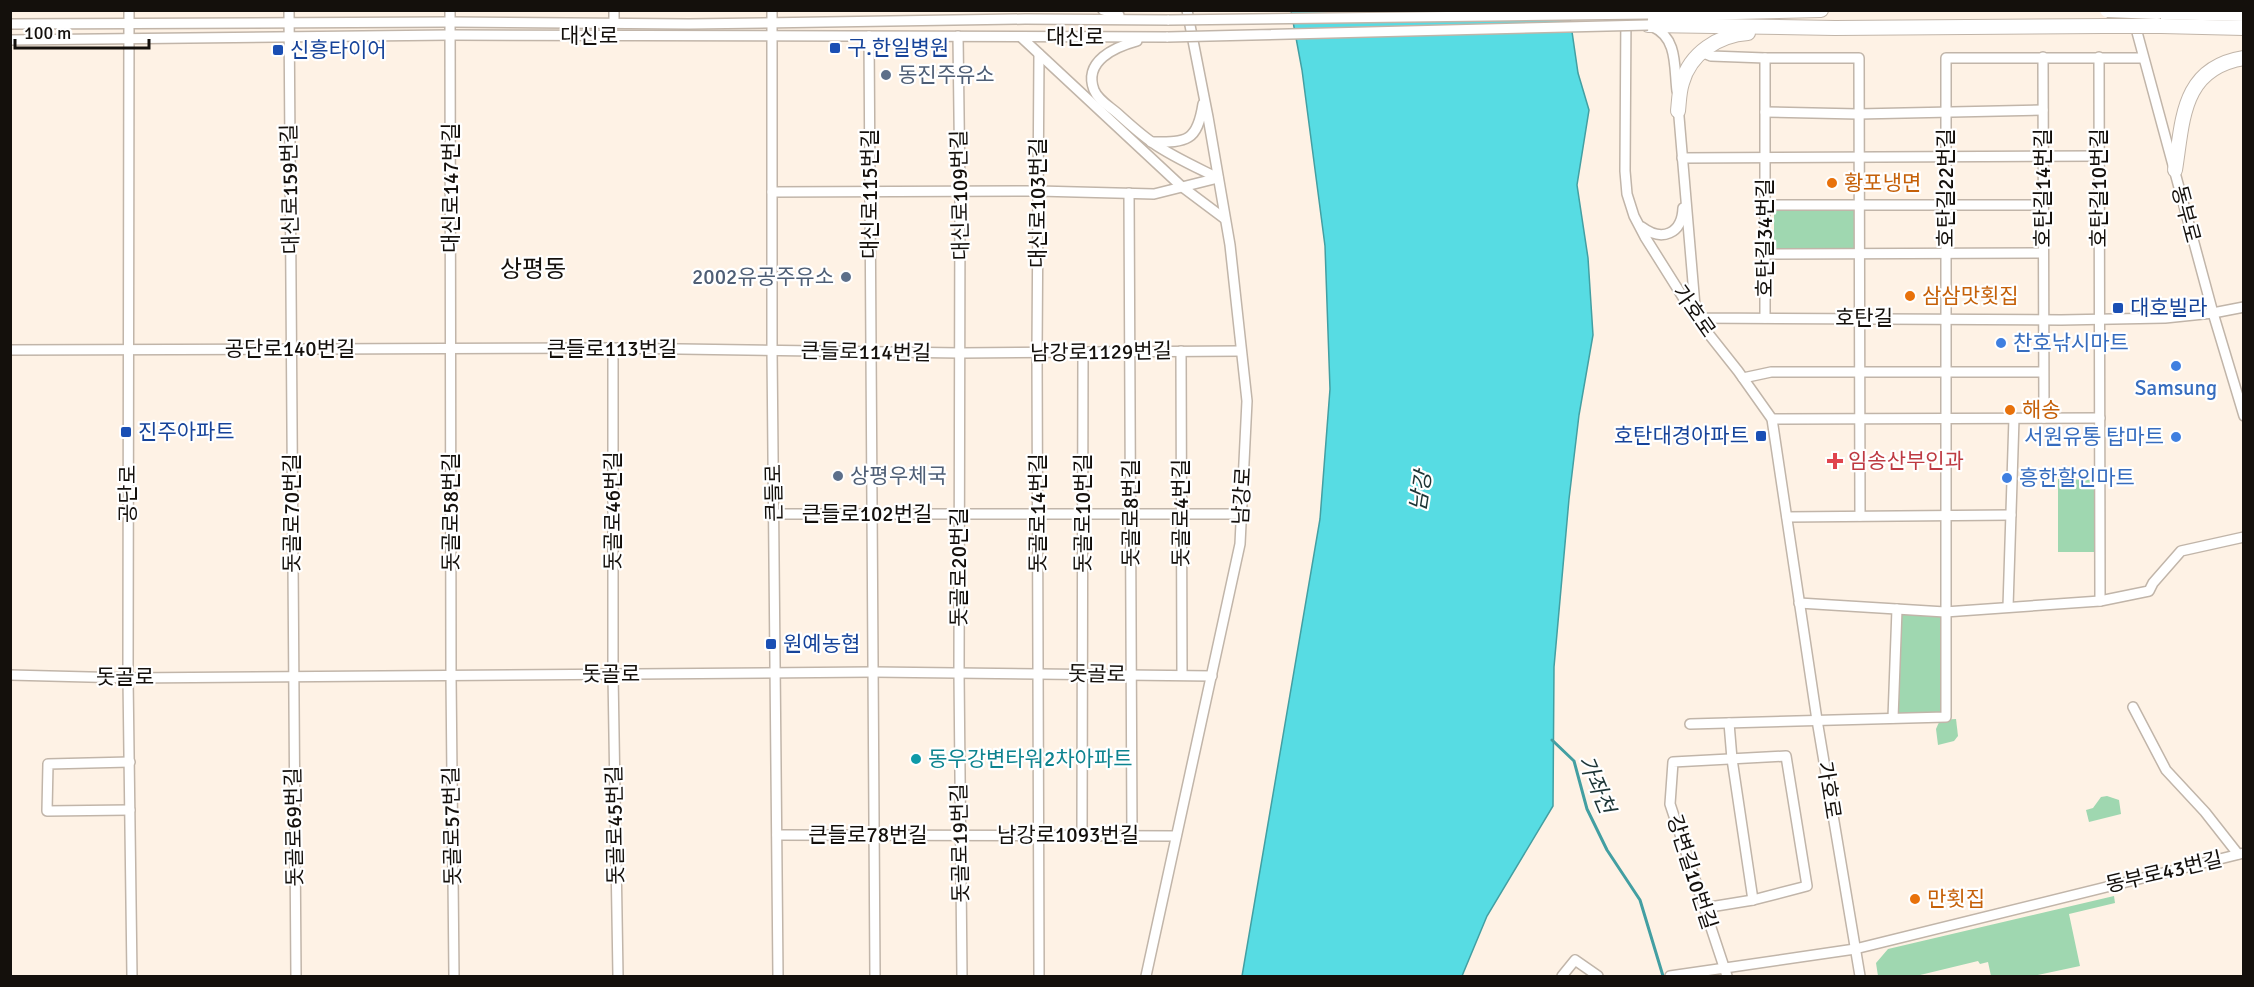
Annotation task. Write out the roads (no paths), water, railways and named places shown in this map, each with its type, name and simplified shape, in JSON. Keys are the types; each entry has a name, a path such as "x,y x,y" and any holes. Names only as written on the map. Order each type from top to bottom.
{"highway":[{"path":"1650,16 1821,10"},
{"path":"2107,10 2244,14"},
{"path":"1650,16 1760,25 1835,28 2104,26 2244,28"},
{"path":"1678,111 1681,84 1686,70 1701,52 1713,43 1732,34 1835,28"},
{"path":"2175,170 2182,116 2194,89 2203,77 2215,68 2244,58"}],"street":[{"name":"공단로","path":"129,10 128,678 132,976"},
{"name":"대신로159번길","path":"288,10 292,349"},
{"name":"대신로147번길","path":"450,10 452,348"},
{"path":"614,10 614,23"},
{"name":"큰들로","path":"772,10 772,350 778,976"},
{"path":"872,10 872,21"},
{"path":"1025,15 1031,10"},
{"path":"1103,10 1142,19"},
{"name":"남강로","path":"1146,976 1240,544 1247,400 1225,219 1187,10"},
{"name":"가호로","path":"1626,10 1625,171 1627,194 1638,224 1695,318 1772,419 1817,720 1860,976"},
{"name":"동부로","path":"2131,10 2213,313 2244,416"},
{"name":"대신로","path":"10,40 129,40 288,30 614,23 872,21 1025,15 1169,20 1650,16"},
{"name":"대신로","path":"10,24 129,23 288,30 450,28 772,35 1168,37 1650,16"},
{"path":"1650,16 1669,40 1674,57 1695,318"},
{"name":"대신로115번길","path":"869,36 875,976"},
{"name":"대신로109번길","path":"958,36 961,353"},
{"path":"1021,37 1181,186 1225,219"},
{"path":"1150,37 1111,50 1102,57 1095,67 1092,78 1094,89 1100,99 1151,142 1178,159 1218,178"},
{"path":"1701,52 1711,56 1859,58 1860,516"},
{"name":"대신로103번길","path":"1037,353 1039,54"},
{"path":"2043,57 2143,58"},
{"name":"호탄길22번길","path":"1893,718 1946,717 1946,58 2043,57"},
{"name":"호탄길14번길","path":"2043,57 2044,418"},
{"name":"호탄길10번길","path":"2099,57 2100,602"},
{"name":"호탄길34번길","path":"1765,58 1765,318"},
{"path":"1151,142 1181,141 1195,134 1202,117 1204,99"},
{"path":"1765,112 1858,114 2043,110"},
{"name":"호탄길34번길","path":"1765,157 2099,156"},
{"path":"1682,158 1765,157"},
{"path":"772,192 1038,191 1154,194 1218,178"},
{"path":"1638,224 1650,233 1660,235 1672,233 1682,217 1684,178"},
{"name":"돗골로8번길","path":"1129,194 1132,836"},
{"path":"1766,206 2043,205"},
{"path":"1766,254 2043,253"},
{"name":"호탄길","path":"1695,318 2043,320 2165,318 2244,307"},
{"name":"큰들로113번길","path":"452,348 772,350"},
{"name":"공단로140번길","path":"10,350 452,348"},
{"name":"돗골로58번길","path":"451,676 452,348"},
{"name":"돗골로46번길","path":"613,348 613,674"},
{"name":"돗골로70번길","path":"292,349 292,677"},
{"name":"큰들로114번길","path":"772,350 961,353"},
{"name":"돗골로4번길","path":"1181,351 1182,675"},
{"name":"남강로1129번길","path":"961,353 1241,351"},
{"name":"돗골로10번길","path":"1082,836 1083,352"},
{"name":"돗골로20번길","path":"958,673 961,353"},
{"name":"돗골로14번길","path":"1037,353 1039,976"},
{"path":"1743,378 1771,372 2043,372"},
{"path":"2008,608 2014,418"},
{"path":"1772,419 2100,418"},
{"name":"큰들로102번길","path":"775,514 1241,514"},
{"path":"1787,517 2011,514"},
{"path":"1799,603 1945,612 2100,602 2149,591 2153,583 2181,551 2244,537"},
{"path":"1690,724 1893,718 1897,609"},
{"name":"돗골로","path":"10,675 128,678 873,672 1212,675"},
{"name":"돗골로19번길","path":"958,673 962,976"},
{"name":"돗골로45번길","path":"613,674 618,976"},
{"name":"돗골로57번길","path":"451,676 454,976"},
{"name":"돗골로69번길","path":"292,677 296,976"},
{"name":"동부로43번길","path":"1670,976 1706,970 1725,972 1855,949 2091,889 2241,854 2166,770 2133,707"},
{"path":"1704,908 1753,900 1732,759 1729,723"},
{"name":"강변길10번길","path":"1725,972 1670,804 1673,762 1786,756 1807,886 1753,900"},
{"path":"130,762 48,764 47,811 130,810"},
{"name":"큰들로78번길","path":"777,835 960,835"},
{"name":"남강로1093번길","path":"960,835 1176,836"},
{"path":"1562,976 1575,960 1598,976"}],"water":[{"name":"남강","path":"1291,11 1569,11 1578,73 1589,110 1577,185 1588,258 1593,335 1579,415 1569,499 1554,667 1553,806 1487,916 1462,976 1242,976 1320,519 1330,389 1325,246 1302,70"}],"waterway":[{"name":"가좌천","path":"1552,740 1574,761 1587,809 1607,850 1640,900 1663,976"}],"place":[{"name":"구.한일병원","path":"835,48"},
{"name":"신흥타이어","path":"278,50"},
{"name":"동진주유소","path":"886,75"},
{"name":"황포냉면","path":"1832,183"},
{"name":"2002유공주유소","path":"846,277"},
{"name":"삼삼맛횟집","path":"1910,296"},
{"name":"대호빌라","path":"2118,308"},
{"name":"찬호낚시마트","path":"2001,343"},
{"name":"Samsung","path":"2176,366"},
{"name":"해송","path":"2010,410"},
{"name":"진주아파트","path":"126,432"},
{"name":"호탄대경아파트","path":"1761,436"},
{"name":"서원유통 탑마트","path":"2176,437"},
{"name":"임송산부인과","path":"1835,461"},
{"name":"상평우체국","path":"838,476"},
{"name":"흥한할인마트","path":"2007,478"},
{"name":"원예농협","path":"771,644"},
{"name":"동우강변타워2차아파트","path":"916,759"},
{"name":"만횟집","path":"1915,899"}],"district":[{"name":"상평동","path":"533,269"}]}
